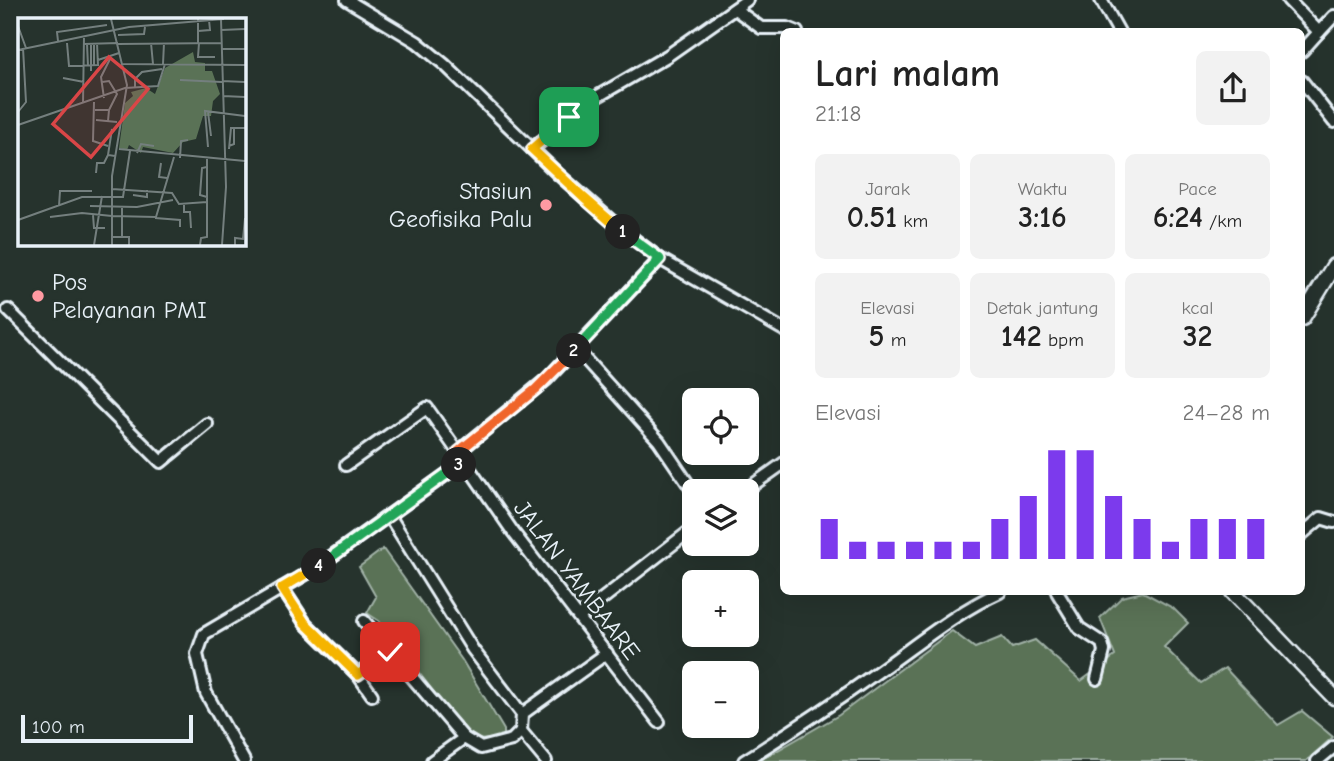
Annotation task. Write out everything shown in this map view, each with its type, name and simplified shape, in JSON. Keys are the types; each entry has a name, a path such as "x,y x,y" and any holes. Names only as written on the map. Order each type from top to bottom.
{"street":[{"path":"347,0 417,41 584,198 660,259 780,329"},
{"path":"532,149 593,99 667,56 747,0"},
{"path":"1101,0 1117,28"},
{"path":"1288,0 1319,32"},
{"path":"735,9 761,28 780,28"},
{"path":"1305,48 1334,16"},
{"path":"1305,85 1334,122"},
{"path":"244,761 206,693 197,654 204,634 312,571 390,517 536,389 660,259"},
{"path":"1305,313 1334,266"},
{"path":"8,310 161,462 208,424"},
{"path":"576,349 659,441 685,479"},
{"name":"JALAN YAMBAARE","path":"346,465 427,408 513,532 659,722"},
{"path":"759,481 780,466"},
{"path":"364,621 464,738 481,748 512,740 521,731 522,714 473,650 390,517"},
{"path":"1305,531 1321,517 1334,522"},
{"path":"579,617 682,537"},
{"path":"282,588 305,623 358,675 372,695"},
{"path":"1059,595 1079,628 1102,643 1104,651 1097,679"},
{"path":"1240,595 1334,697"},
{"path":"744,761 818,715 978,596"},
{"path":"358,675 390,652"},
{"path":"522,714 607,653"},
{"path":"521,731 546,761"},
{"path":"432,761 464,738"},
{"path":"1317,761 1334,747"}],"green space":[{"path":"383,549 462,660 504,730 504,738 477,740 457,722 379,621 367,613 376,597 359,567"},
{"path":"1149,595 1173,608 1188,623 1164,647 1201,683 1225,668 1278,725 1302,711 1333,737 1306,761 759,761 839,715 952,631 975,648 1002,637 1012,648 1035,640 1081,681 1115,656 1100,618 1122,597"}],"place":[{"name":"Stasiun Geofisika Palu","path":"546,205"},
{"name":"Pos Pelayanan PMI","path":"38,296"}],"route":[{"path":"390,652 358,675 305,623 282,588 312,571 390,517 465,461 458,452 547,379 660,259 584,198 532,149 569,117"}]}
